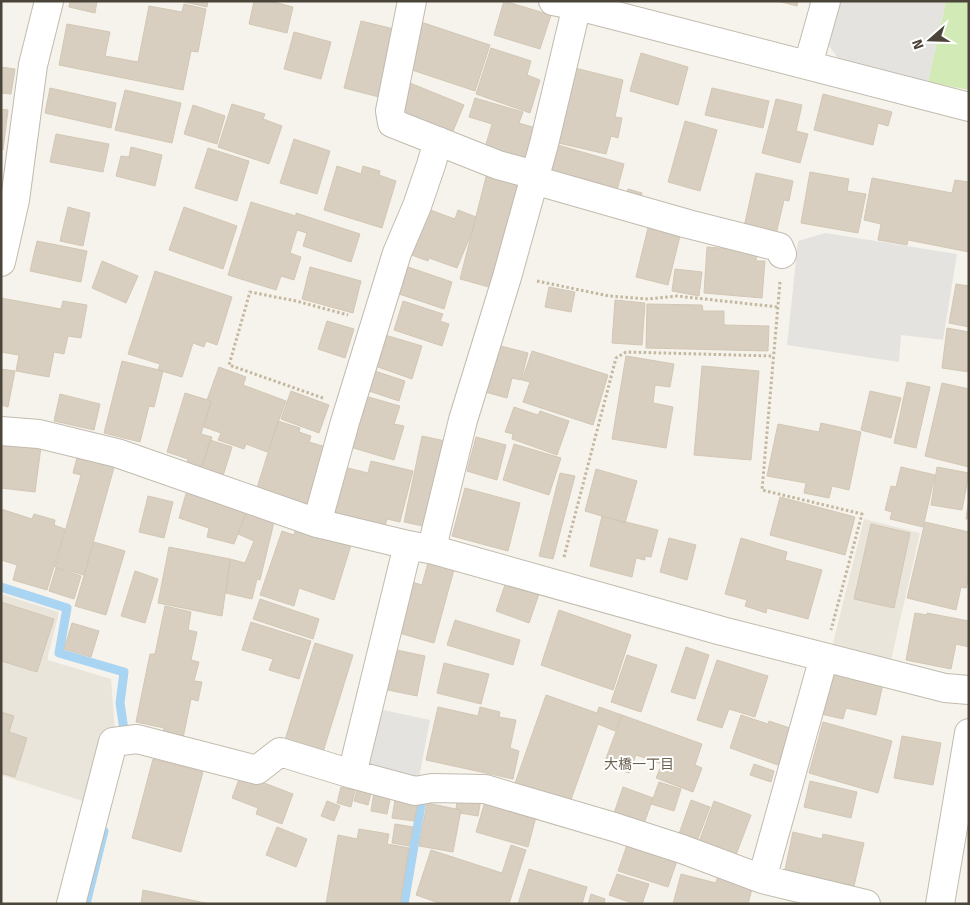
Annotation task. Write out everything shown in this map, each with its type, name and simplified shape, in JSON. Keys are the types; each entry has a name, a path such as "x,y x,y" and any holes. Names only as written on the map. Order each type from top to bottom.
{"street":[{"path":"1,262 15,200 33,65 49,1"},
{"path":"412,1 390,111 392,122 498,165 688,224 779,247 782,254"},
{"path":"808,66 826,1"},
{"path":"434,550 435,535 462,420 507,277 535,177 570,3 969,107"},
{"path":"317,522 375,322 397,253 432,165 438,141"},
{"path":"1,430 39,434 117,453 317,522 434,550 722,631 945,688 969,690"},
{"path":"352,774 408,545"},
{"path":"771,888 824,657"},
{"path":"940,904 969,732"},
{"path":"71,904 113,742 137,739 257,770 280,752 415,792 432,788 485,789 682,849 771,888 866,904"}],"path":[{"path":"782,254 762,490 862,514 824,657"},
{"path":"507,277 532,280 609,296 648,299 677,296 778,307"},
{"path":"349,407 229,365 250,292 296,301 375,322"},
{"path":"556,584 616,358 626,352 773,356"}],"shaded area":[{"path":"836,1 946,1 928,82 840,61 825,40"},
{"path":"825,233 957,254 943,340 901,335 899,362 787,345 798,241"},
{"path":"864,519 920,533 891,660 832,647"},
{"path":"1,594 59,612 48,660 111,679 115,731 89,803 1,775"},
{"path":"374,708 430,720 418,783 370,771 364,758"}],"green space":[{"path":"946,1 969,1 969,90 928,82"}],"building":[{"path":"70,1 97,1 95,13 69,7"},
{"path":"180,1 208,1 207,7"},
{"path":"254,1 270,1 293,7 287,33 249,24"},
{"path":"504,1 551,15 540,49 494,35"},
{"path":"778,1 798,1 797,6"},
{"path":"184,4 206,9 198,52 191,51 183,90 59,65 67,24 110,32 105,56 138,62 149,6 182,12"},
{"path":"361,21 394,29 383,70 390,72 383,98 344,88"},
{"path":"421,22 490,45 475,91 406,68"},
{"path":"294,32 331,42 321,79 284,69"},
{"path":"491,48 531,61 527,75 540,80 530,113 476,94"},
{"path":"641,53 688,67 678,105 630,91"},
{"path":"1,67 15,69 11,94 1,93"},
{"path":"571,67 623,80 615,117 622,118 618,138 611,136 606,154 554,142"},
{"path":"410,83 464,105 453,131 449,129 447,133 398,113"},
{"path":"50,88 116,103 111,128 45,113"},
{"path":"712,88 769,101 763,128 705,115"},
{"path":"125,90 181,103 172,143 115,130"},
{"path":"823,94 892,112 888,126 878,123 873,145 814,130"},
{"path":"475,98 523,112 519,123 539,129 530,162 485,148 492,124 469,117"},
{"path":"776,99 802,105 796,131 808,134 800,163 762,153"},
{"path":"232,104 265,114 263,119 282,126 269,164 218,147"},
{"path":"193,105 225,116 217,144 184,134"},
{"path":"1,109 8,110 3,150 1,149"},
{"path":"685,121 717,130 700,191 668,182"},
{"path":"56,134 109,144 103,172 50,162"},
{"path":"294,139 330,151 317,194 280,183"},
{"path":"551,143 624,164 615,198 542,177"},
{"path":"131,147 162,155 155,186 116,176 121,156 129,157"},
{"path":"208,148 249,161 237,201 195,188"},
{"path":"337,166 361,174 363,166 380,171 379,175 396,181 382,228 324,210"},
{"path":"488,169 525,178 496,289 460,279"},
{"path":"810,172 849,179 847,191 866,194 858,233 801,223"},
{"path":"756,173 793,181 789,201 784,200 776,234 744,227"},
{"path":"872,178 952,193 955,180 969,182 969,252 908,240 907,245 878,240 881,224 864,220"},
{"path":"628,189 642,193 638,207 624,203"},
{"path":"251,202 296,216 296,213 360,234 351,262 303,246 307,233 297,230 290,253 301,257 294,280 281,276 276,290 228,275"},
{"path":"68,207 90,213 83,246 60,241"},
{"path":"184,207 237,226 223,269 169,250"},
{"path":"422,207 455,219 458,210 476,217 457,268 429,258 428,261 406,253"},
{"path":"649,224 681,232 668,285 636,277"},
{"path":"37,241 87,251 81,282 30,271"},
{"path":"707,247 757,251 756,261 765,261 762,298 704,293"},
{"path":"102,261 138,276 126,303 92,288"},
{"path":"310,267 361,281 353,313 302,299"},
{"path":"408,267 452,282 444,309 399,294"},
{"path":"675,269 702,272 699,296 672,291"},
{"path":"155,271 232,297 217,345 206,341 204,347 193,343 182,377 158,370 160,364 128,354"},
{"path":"956,284 969,286 969,327 949,323"},
{"path":"549,287 575,292 571,312 545,307"},
{"path":"1,298 61,309 63,301 87,305 81,338 68,336 64,354 54,352 49,377 16,371 19,355 1,352"},
{"path":"615,300 645,303 642,345 612,343"},
{"path":"403,301 443,314 440,321 449,324 442,346 394,330"},
{"path":"647,304 702,305 703,311 724,311 724,325 769,326 768,351 646,348"},
{"path":"327,321 354,329 345,358 318,349"},
{"path":"947,328 969,332 969,372 942,368"},
{"path":"385,335 422,346 412,379 375,366"},
{"path":"497,345 528,353 521,380 512,378 507,398 485,392"},
{"path":"532,351 608,375 593,425 523,402 530,382 522,380"},
{"path":"626,356 674,364 670,387 655,385 653,403 673,407 666,448 612,439"},
{"path":"122,361 163,371 154,407 149,406 140,442 104,433"},
{"path":"702,366 759,371 751,460 694,455"},
{"path":"219,367 246,377 243,385 286,401 267,452 246,444 244,449 218,440 221,433 204,427 211,401 207,400"},
{"path":"1,369 15,371 8,407 1,405"},
{"path":"372,370 405,381 399,401 366,390"},
{"path":"907,382 930,387 916,448 894,443"},
{"path":"942,383 969,389 969,467 925,456"},
{"path":"291,391 329,405 319,433 281,419"},
{"path":"870,391 901,398 891,438 861,430"},
{"path":"185,393 211,401 201,434 212,437 201,469 187,464 188,459 167,452"},
{"path":"60,394 100,404 94,430 54,421"},
{"path":"365,396 400,406 394,424 404,426 394,460 350,447"},
{"path":"514,407 538,415 540,411 569,421 557,455 512,439 513,434 505,432"},
{"path":"278,421 300,428 299,432 311,436 309,442 326,447 307,507 256,491"},
{"path":"821,423 861,432 849,490 832,486 829,498 804,493 806,483 767,476 778,424 819,432"},
{"path":"422,436 450,442 432,528 404,522"},
{"path":"476,437 506,445 497,480 467,471"},
{"path":"210,440 232,447 223,476 201,469"},
{"path":"1,442 41,447 35,492 1,488"},
{"path":"514,444 561,458 549,495 503,480"},
{"path":"78,454 115,464 84,575 55,567 81,475 73,473"},
{"path":"371,461 413,471 400,522 387,519 384,529 328,515 340,466 368,473"},
{"path":"901,467 935,475 923,527 890,519 892,512 885,510 891,486 896,487"},
{"path":"937,467 969,473 962,510 931,505"},
{"path":"596,469 637,481 625,523 585,511"},
{"path":"560,473 575,476 553,559 539,556"},
{"path":"465,488 520,503 508,551 452,536"},
{"path":"187,490 248,508 234,544 207,537 209,528 179,518"},
{"path":"148,496 173,502 164,538 139,532"},
{"path":"780,497 855,517 845,555 770,535"},
{"path":"969,498 969,519 966,519"},
{"path":"248,508 275,518 260,580 257,579 252,599 226,593 230,559 245,563 254,541 238,534"},
{"path":"1,509 32,519 34,514 55,520 54,525 65,529 47,590 13,580 17,565 1,560"},
{"path":"602,516 658,530 651,557 645,556 645,560 636,558 632,577 590,566"},
{"path":"925,522 969,532 969,577 966,588 961,587 956,610 907,598"},
{"path":"871,524 910,533 894,608 854,599"},
{"path":"296,527 351,545 334,600 299,588 294,606 260,595 282,531 294,535"},
{"path":"669,538 696,545 687,580 660,572"},
{"path":"741,538 787,552 785,560 822,570 808,619 767,608 766,613 745,606 747,600 725,594"},
{"path":"94,542 125,551 106,615 75,606"},
{"path":"169,547 230,559 222,616 158,603"},
{"path":"429,559 455,566 434,643 399,633 412,582 422,585"},
{"path":"56,568 81,576 74,599 49,591"},
{"path":"135,571 158,579 145,623 121,616"},
{"path":"507,579 540,591 529,623 496,611"},
{"path":"260,599 319,619 313,639 253,619"},
{"path":"1,602 54,619 37,672 1,661"},
{"path":"165,606 191,612 188,630 197,632 191,660 199,662 194,681 202,682 198,701 191,699 183,738 163,733 164,728 136,722 150,654 155,654"},
{"path":"559,610 631,635 613,690 541,665"},
{"path":"915,613 927,615 927,613 969,621 969,647 956,644 951,669 906,660"},
{"path":"455,620 520,640 513,665 447,645"},
{"path":"251,622 311,641 299,679 269,670 273,659 242,650"},
{"path":"72,623 99,631 91,657 64,649"},
{"path":"315,643 353,655 323,752 285,740"},
{"path":"686,647 709,655 695,699 671,692"},
{"path":"392,649 425,656 417,696 383,689"},
{"path":"627,655 657,665 641,712 611,702"},
{"path":"717,660 768,676 755,717 729,709 722,728 697,720"},
{"path":"444,663 489,674 481,704 437,693"},
{"path":"832,672 883,684 876,715 846,708 843,719 821,714"},
{"path":"546,695 597,713 599,707 622,715 615,731 598,724 568,808 513,789"},
{"path":"438,707 478,716 480,707 500,712 499,717 516,720 510,748 519,751 513,779 426,760"},
{"path":"1,712 14,716 9,732 27,738 15,777 1,773"},
{"path":"622,715 702,744 695,765 702,768 693,792 656,778 662,764 636,755 629,773 604,764"},
{"path":"741,715 768,724 769,721 790,728 778,765 730,748"},
{"path":"823,722 892,741 878,793 809,773"},
{"path":"902,736 941,743 933,785 894,778"},
{"path":"153,759 203,772 181,852 132,838"},
{"path":"754,764 774,771 771,782 750,775"},
{"path":"241,774 293,794 282,824 256,814 258,808 232,798"},
{"path":"810,781 857,792 851,818 804,807"},
{"path":"659,782 681,789 674,811 651,804"},
{"path":"358,785 372,789 368,805 354,801"},
{"path":"341,787 355,790 351,807 337,803"},
{"path":"623,787 653,798 644,824 614,813"},
{"path":"374,792 391,795 387,814 371,811"},
{"path":"396,794 419,798 414,821 392,818"},
{"path":"458,795 481,799 478,816 460,813 461,810 456,809"},
{"path":"486,798 537,813 528,847 476,832"},
{"path":"691,800 710,807 697,841 679,834"},
{"path":"327,801 340,806 334,821 321,816"},
{"path":"714,801 751,815 736,855 699,842"},
{"path":"427,803 461,810 453,852 419,846"},
{"path":"395,824 413,827 409,846 392,843"},
{"path":"277,827 307,839 296,867 266,855"},
{"path":"359,829 389,834 387,844 409,848 400,904 326,904 338,835 357,839"},
{"path":"793,832 822,839 823,834 864,843 854,886 813,877 813,881 784,874"},
{"path":"629,839 679,855 668,887 618,871"},
{"path":"511,845 526,850 509,904 442,904 416,895 431,850 502,873"},
{"path":"529,869 587,887 582,904 518,904"},
{"path":"719,872 741,878 738,885 752,889 748,904 673,904 681,874 716,883"},
{"path":"617,874 649,884 642,904 635,904 609,895"},
{"path":"143,890 210,904 141,904"},
{"path":"591,894 605,899 604,904 588,904"}],"waterway":[{"path":"1,587 67,608 59,653 124,672 120,703 124,730"},
{"path":"404,904 422,800"},
{"path":"86,904 104,831"}],"district":[{"name":"大橋一丁目","path":"639,764"}]}
